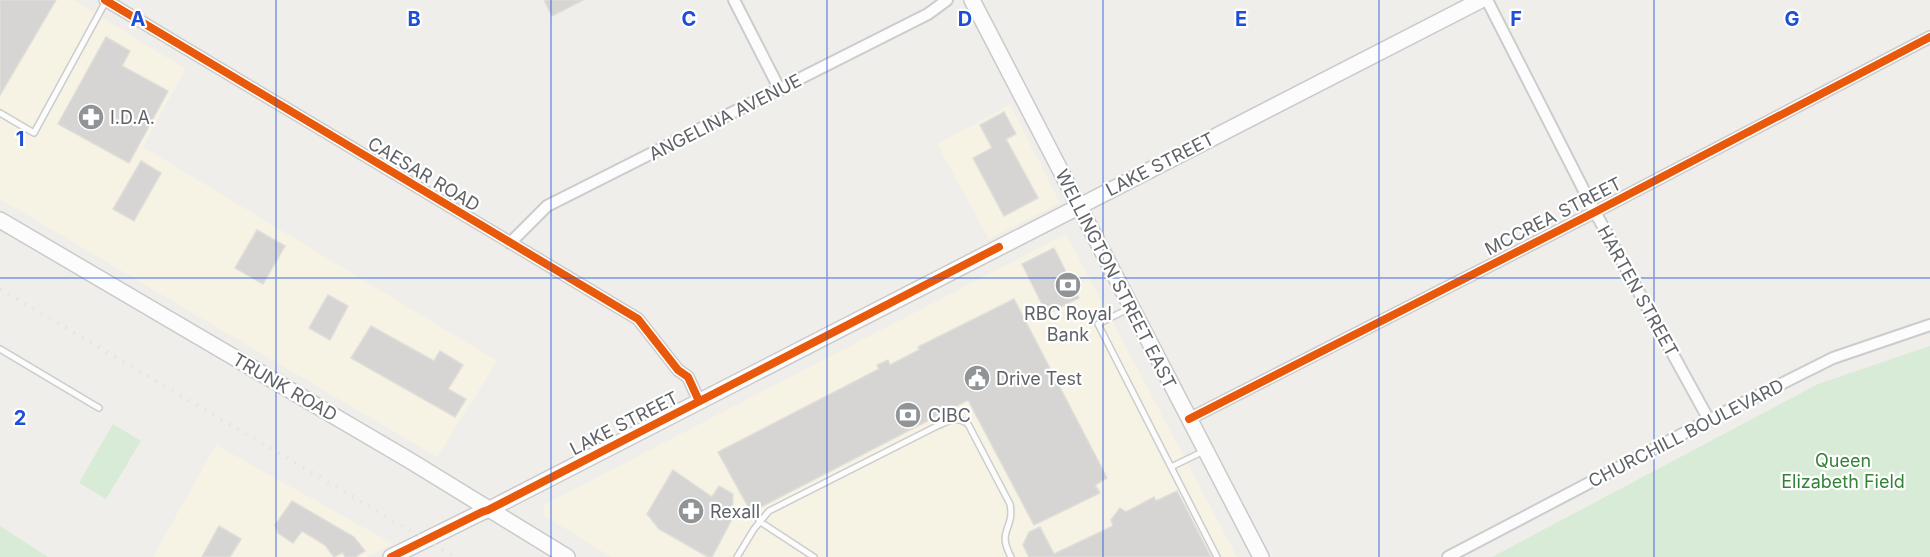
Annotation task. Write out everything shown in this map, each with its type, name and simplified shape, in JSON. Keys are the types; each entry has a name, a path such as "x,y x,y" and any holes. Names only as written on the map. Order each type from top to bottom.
{"main road":[{"name":"WELLINGTON STREET EAST","path":"972,0 1261,557"},
{"name":"LAKE STREET","path":"391,557 488,510 1481,0"},
{"name":"TRUNK ROAD","path":"0,220 409,460 567,557"}],"street":[{"name":"CAESAR ROAD","path":"106,0 638,319 678,370 688,377 699,401"},
{"path":"734,0 780,90"},
{"name":"ANGELINA AVENUE","path":"510,243 547,206 928,14 947,0"},
{"name":"HARTEN STREET","path":"1487,0 1595,212 1709,420"},
{"name":"MCCREA STREET","path":"1189,419 1595,212 1930,37"},
{"name":"CHURCHILL BOULEVARD","path":"1448,557 1709,420 1833,358 1930,326"}],"lane":[{"path":"0,113 34,133 106,0"},
{"path":"1131,307 1098,324 1217,557"},
{"path":"0,349 99,408"},
{"path":"737,557 759,521 769,511 950,420 963,420 968,424 1011,504 1012,514 1004,534 1004,541 1011,557"},
{"path":"1171,467 1206,450"},
{"path":"759,521 814,557"}],"shaded area":[{"path":"0,0 74,0 185,69 143,147 497,361 437,457 0,199"},
{"path":"1010,105 1060,203 989,239 937,144"},
{"path":"1066,234 1237,557 612,557 543,515 544,505"},
{"path":"216,445 393,544 367,557 153,557"}],"green space":[{"name":"Queen Elizabeth Field","path":"1930,346 1930,557 1492,557 1818,384"},
{"path":"113,424 141,441 106,499 79,483"},
{"path":"0,526 48,557 0,557"}],"building":[{"path":"0,0 56,0 0,95"},
{"path":"544,0 583,0 552,16"},
{"path":"106,37 130,51 122,66 168,91 129,163 58,124"},
{"path":"1004,112 1016,134 1006,139 1038,198 1004,216 973,158 992,148 980,125"},
{"path":"141,161 161,173 134,221 113,209"},
{"path":"257,230 285,246 263,284 235,268"},
{"path":"1054,248 1079,298 1047,314 1022,264"},
{"path":"328,295 348,306 330,340 309,328"},
{"path":"1014,299 1107,478 1095,485 1100,493 1034,525 968,400 751,512 718,452 879,369 877,365 888,360 890,365 919,350 918,347"},
{"path":"371,326 434,361 440,351 463,365 448,389 466,399 455,417 351,358"},
{"name":"Rexall","path":"673,470 712,497 719,486 733,494 732,519 712,557 708,557 659,529 647,514"},
{"path":"1177,491 1211,557 1029,557 1023,545 1029,532 1040,527 1054,554 1113,526 1111,520 1120,508 1126,512 1154,497 1156,501"},
{"path":"292,501 354,537 365,551 355,557 345,557 343,552 334,557 325,545 302,531 293,543 278,533 275,525"},
{"path":"219,526 241,539 230,557 202,557"}],"railway":[{"path":"0,289 455,557"}],"cycle path":[{"path":"105,0 638,319 678,370 688,377 699,401"},
{"path":"1189,419 1595,212 1930,37"},
{"path":"391,557 488,510 999,247"}],"place":[{"name":"I.D.A.","path":"91,117"},
{"name":"RBC Royal Bank","path":"1068,285"},
{"name":"Drive Test","path":"977,378"},
{"name":"CIBC","path":"908,415"},
{"name":"Rexall","path":"691,511"}]}
